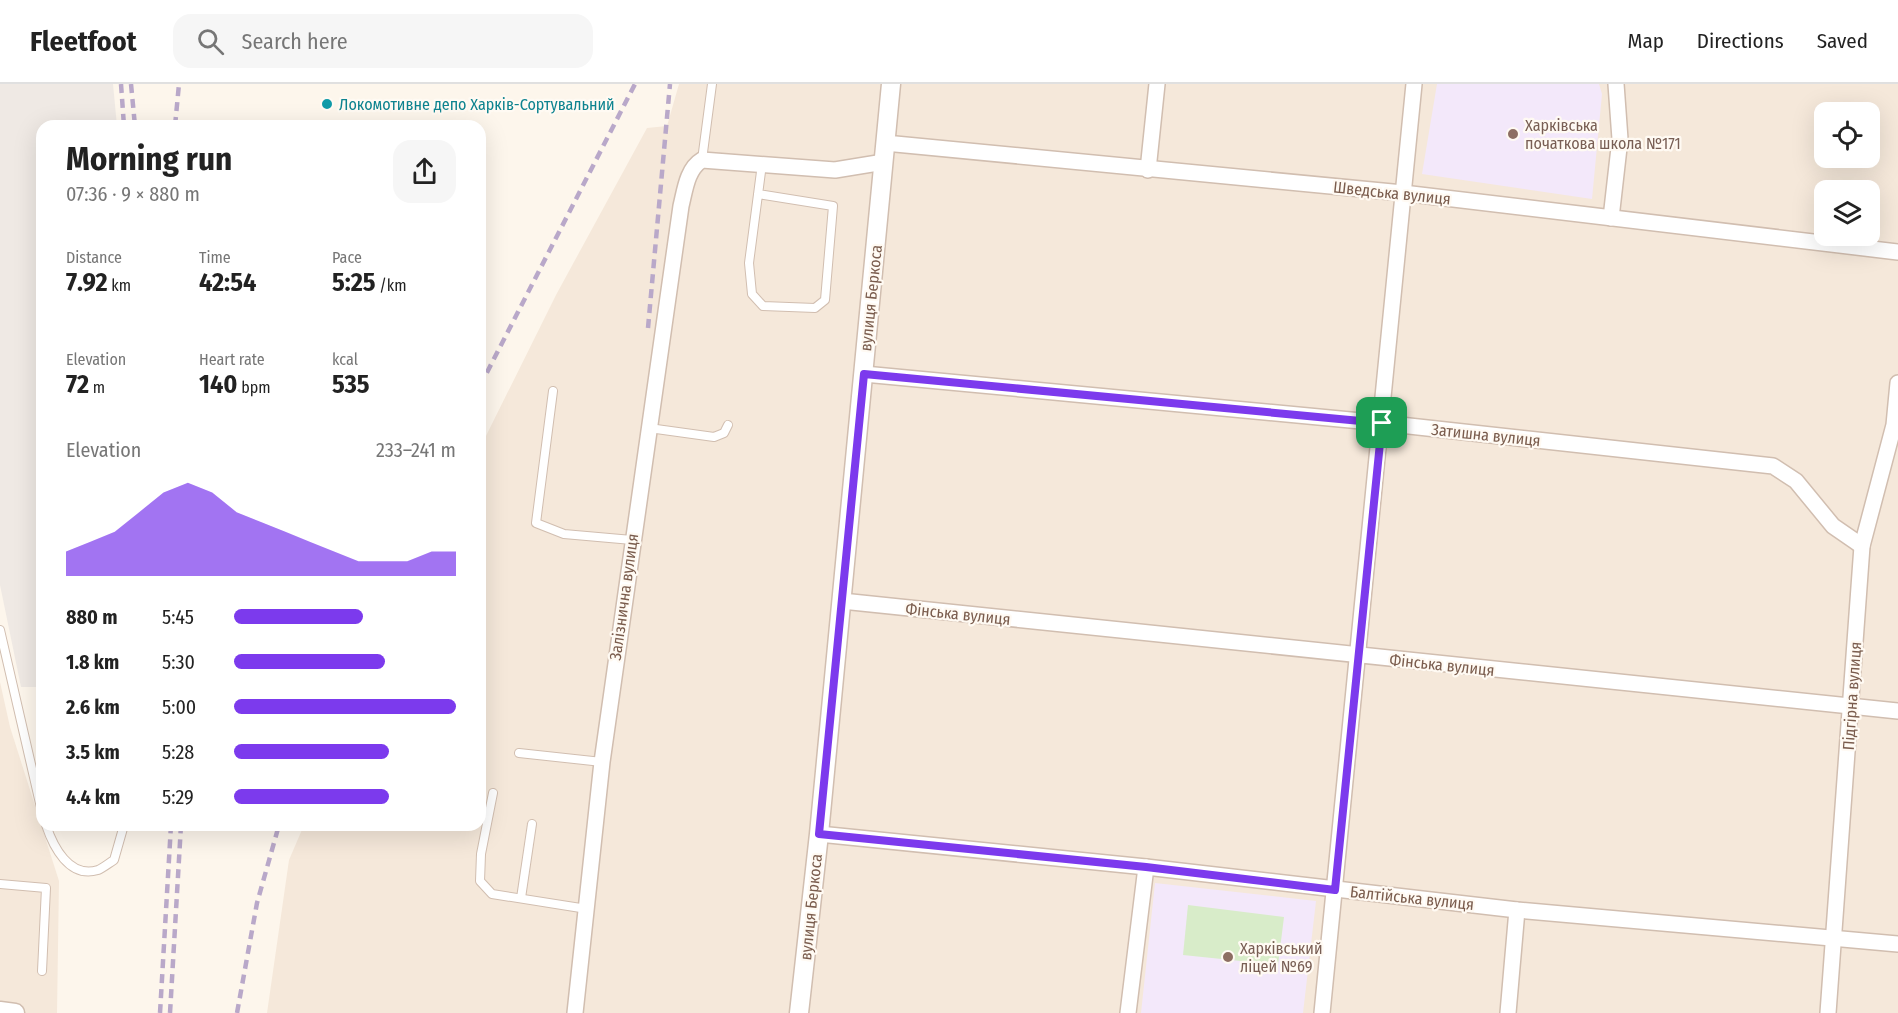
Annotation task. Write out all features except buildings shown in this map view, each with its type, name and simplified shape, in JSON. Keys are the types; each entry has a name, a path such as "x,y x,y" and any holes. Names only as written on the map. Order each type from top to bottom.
{"street":[{"name":"вулиця Беркоса","path":"800,1013 891,84"},
{"path":"1148,170 1157,84"},
{"path":"1322,1013 1414,84"},
{"path":"1611,218 1620,139 1616,84"},
{"name":"Шведська вулиця","path":"885,143 1403,194 1898,252"},
{"path":"702,160 835,170 884,162"},
{"name":"Залізнична вулиця","path":"574,1013 602,762 647,428 681,206 692,169 702,160"},
{"name":"Затишна вулиця","path":"864,374 1382,423 1773,466 1796,481 1833,526 1862,546"},
{"name":"Підгірна вулиця","path":"1828,1013 1862,546 1894,425 1898,383"},
{"name":"Фінська вулиця","path":"842,602 1898,711"},
{"name":"Балтійська вулиця","path":"819,834 1146,867 1517,909 1898,944"},
{"path":"1128,1013 1146,867"},
{"path":"1508,1013 1517,909"},
{"path":"0,1011 15,1013"}],"lane":[{"path":"702,160 712,84"},
{"path":"758,194 833,206 825,300 815,308 763,306 752,294 749,263 762,163"},
{"path":"553,391 536,523 564,534 632,540"},
{"path":"647,428 714,437 724,433 728,425"},
{"path":"0,630 36,786"},
{"path":"519,753 602,762"},
{"path":"486,829 493,793"},
{"path":"521,898 532,824"},
{"path":"48,831 54,848 66,861 78,869 98,870 114,860 122,831"},
{"path":"486,831 481,854 480,881 492,894 587,909"},
{"path":"0,884 46,888 42,971"}],"shaded area":[{"path":"0,84 113,84 116,120 36,120 36,687 21,687 0,585"},
{"path":"679,84 1898,84 1898,1013 267,1013 289,860 301,831 486,831 486,436 556,295 647,128 667,126"},
{"name":"Харківська початкова школа №171","path":"1437,84 1599,84 1602,94 1592,199 1422,174"},
{"path":"0,682 10,727 36,809 36,831 43,831 59,881 57,1013 0,1013"},
{"name":"Харківський ліцей №69","path":"1155,883 1316,901 1303,1013 1141,1013"}],"green space":[{"path":"1188,905 1284,917 1278,965 1183,955"}],"railway":[{"path":"121,84 124,120"},
{"path":"131,84 134,120"},
{"path":"176,120 179,84"},
{"path":"486,374 635,84"},
{"path":"648,328 670,84"},
{"path":"160,1013 171,831"},
{"path":"170,1013 181,831"},
{"path":"237,1013 257,903 277,831"}],"place":[{"name":"Локомотивне депо Харків-Сортувальний","path":"327,104"},
{"name":"Харківська початкова школа №171","path":"1513,134"},
{"name":"Харківський ліцей №69","path":"1228,957"}],"route":[{"path":"864,374 1382,423 1335,890 1146,867 819,834 864,374"}]}
